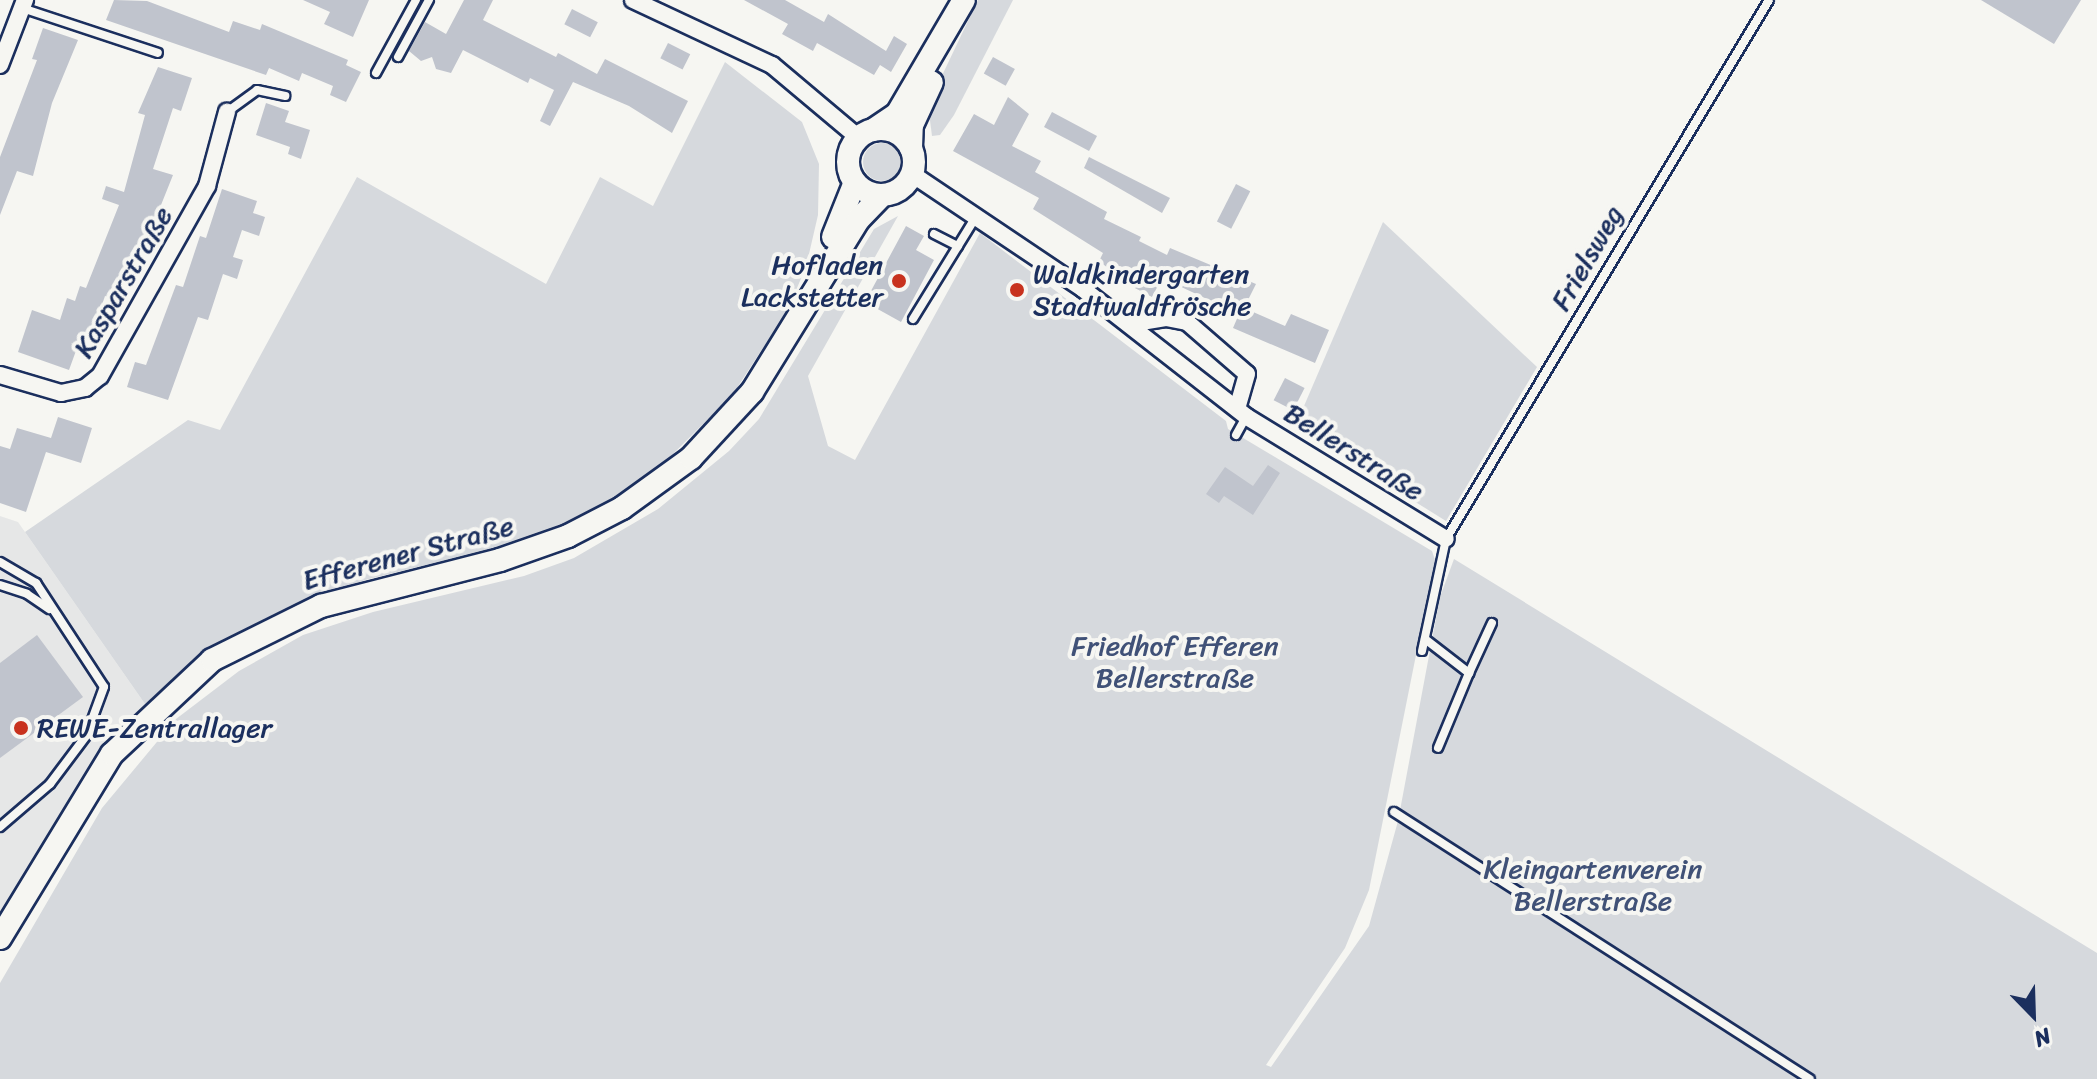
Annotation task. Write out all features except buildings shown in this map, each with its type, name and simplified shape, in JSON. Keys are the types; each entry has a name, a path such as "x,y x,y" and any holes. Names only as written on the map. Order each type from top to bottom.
{"street":[{"path":"633,0 772,65 866,134 891,130 911,148"},
{"path":"966,0 916,114 911,148 912,174 900,189 882,195 855,182 849,154 866,134 897,114 966,0"},
{"path":"0,65 24,4"},
{"name":"Kasparstraße","path":"0,375 61,393 85,388 100,376 207,186 227,112"},
{"name":"Bellerstraße","path":"912,174 978,215 1129,324 1242,413 1446,539"},
{"name":"Efferener Straße","path":"771,364 846,212 855,182"},
{"name":"Efferener Straße","path":"0,938 112,754 212,660 299,614 524,553 590,526 646,493 691,458 771,364 859,219 882,195"},
{"path":"1129,324 1177,317 1187,322 1247,374 1242,413"}],"lane":[{"path":"376,73 416,0"},
{"path":"398,57 429,0"},
{"name":"Frielsweg","path":"1422,651 1446,539 1769,0"},
{"path":"24,4 158,53"},
{"path":"227,112 257,90 285,96"},
{"path":"913,319 978,215"},
{"path":"934,234 958,246"},
{"path":"1236,435 1242,413"},
{"path":"0,562 36,583 99,673 103,701 86,736 50,784 0,827"},
{"path":"0,585 42,602 59,619"},
{"path":"1438,748 1492,623"},
{"path":"1425,639 1469,673"},
{"path":"1394,812 1810,1079"}],"shaded area":[{"path":"0,516 18,522 145,704 93,763 0,914"}],"green space":[{"path":"978,0 1013,0 954,115 940,135 932,136 928,105"},
{"path":"725,62 802,122 819,164 818,215 806,267 787,311 733,394 661,466 593,511 516,543 365,580 289,607 207,652 145,704 25,532 188,420 220,430 357,177 546,284 600,177 653,206"},
{"path":"882,143 895,149 901,162 895,175 882,181 869,175 863,162 869,149"},
{"path":"898,216 808,376 828,446 855,460 980,233 1226,421 1228,429 1432,551 1435,560 1369,890 1345,948 1266,1065 1271,1067 1369,926 1398,821 1440,597 1454,559 2097,953 2097,1079 0,1079 0,983 102,808 176,719 239,671 303,635 373,612 524,576 574,558 658,509 729,451 759,419 874,229"},
{"path":"1383,222 1537,367 1446,521 1295,427"}],"place":[{"name":"Hofladen Lackstetter","path":"899,281"},
{"name":"Waldkindergarten Stadtwaldfrösche","path":"1017,290"},
{"name":"REWE-Zentrallager","path":"21,728"}],"park label":[{"name":"Friedhof Efferen Bellerstraße","path":"1175,662"},
{"name":"Kleingartenverein Bellerstraße","path":"1593,885"}]}
